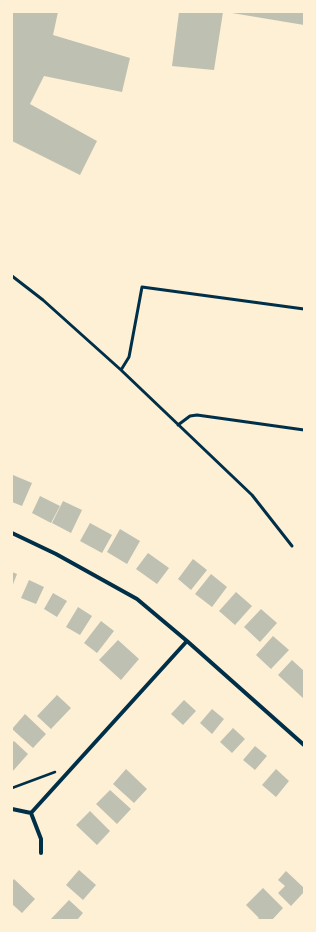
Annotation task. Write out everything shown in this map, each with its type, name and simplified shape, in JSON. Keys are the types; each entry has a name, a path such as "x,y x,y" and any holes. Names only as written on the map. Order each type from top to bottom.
{"street":[{"path":"12,534 56,554 137,599 187,641 304,745"},
{"path":"31,814 187,641"},
{"path":"12,809 31,814"},
{"path":"31,814 41,838 41,853"}],"lane":[{"path":"12,276 43,300 121,370 252,495 292,546"},
{"path":"121,370 129,357 142,287 304,309"},
{"path":"178,425 190,416 197,415 304,430"}],"path":[{"path":"12,788 76,765"}],"building":[{"path":"12,12 58,12 53,35 130,58 122,92 44,76 30,104 97,141 80,175 12,141"},
{"path":"179,12 223,12 214,70 172,66"},
{"path":"304,12 304,25 232,13"},
{"path":"13,475 32,483 22,506 12,502"},
{"path":"40,496 60,506 51,523 32,513"},
{"path":"63,501 82,510 71,533 52,523"},
{"path":"90,523 112,535 102,553 80,541"},
{"path":"120,529 140,541 127,564 107,552"},
{"path":"148,553 169,568 157,584 136,569"},
{"path":"193,559 207,570 191,590 178,579"},
{"path":"12,572 17,574 12,587"},
{"path":"211,574 227,587 212,607 195,594"},
{"path":"29,580 44,587 36,604 21,598"},
{"path":"236,592 252,606 235,625 219,611"},
{"path":"53,593 67,601 57,617 44,609"},
{"path":"78,607 92,616 80,635 66,627"},
{"path":"261,609 277,623 260,642 244,627"},
{"path":"101,621 114,631 97,653 84,643"},
{"path":"273,636 289,650 271,669 256,655"},
{"path":"118,640 139,659 121,680 99,660"},
{"path":"292,660 304,671 304,699 278,675"},
{"path":"57,695 71,708 51,729 37,716"},
{"path":"184,700 196,711 183,725 171,714"},
{"path":"212,709 224,719 212,734 200,723"},
{"path":"25,714 46,734 33,748 12,729"},
{"path":"233,728 245,739 232,753 220,742"},
{"path":"14,741 28,754 12,772 12,743"},
{"path":"255,746 267,756 255,770 243,760"},
{"path":"126,769 147,789 134,803 113,784"},
{"path":"276,769 289,781 276,797 262,785"},
{"path":"110,790 131,809 117,824 96,804"},
{"path":"90,811 110,831 97,845 76,825"},
{"path":"79,870 96,885 83,900 66,885"},
{"path":"286,871 304,888 304,892 291,906 278,893 285,886 278,880"},
{"path":"14,879 35,899 22,913 12,904 12,882"},
{"path":"263,888 283,908 272,920 256,920 259,918 246,905"},
{"path":"69,900 83,913 77,920 50,920"}]}
